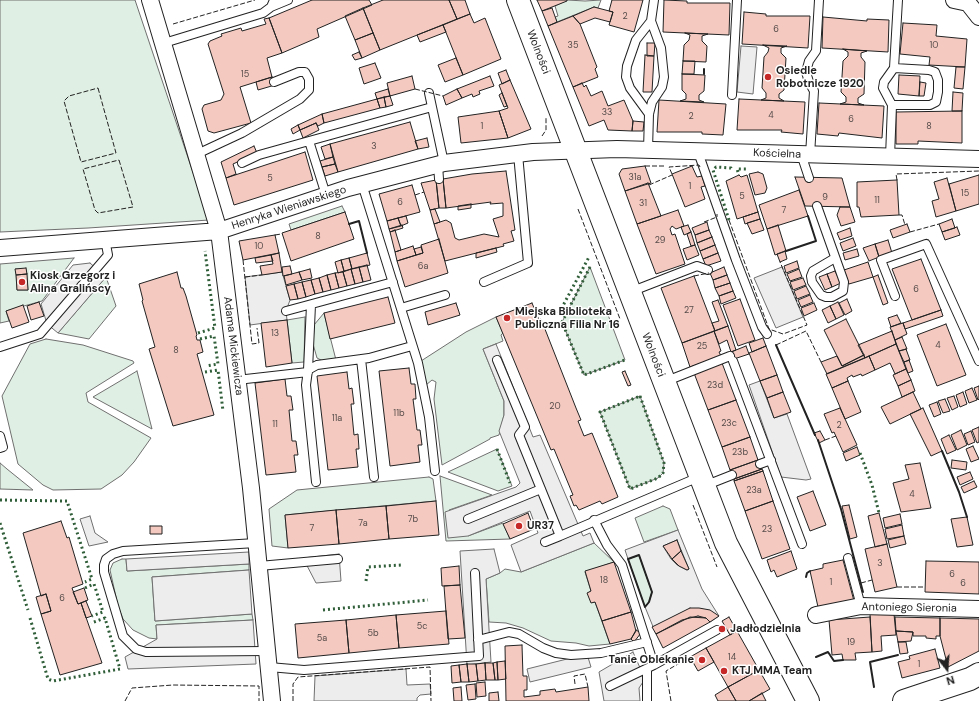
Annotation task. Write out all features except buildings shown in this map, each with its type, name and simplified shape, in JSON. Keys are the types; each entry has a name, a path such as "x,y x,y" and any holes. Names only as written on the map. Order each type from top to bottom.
{"street":[{"name":"Adama Mickiewicza","path":"150,0 219,230 259,566 272,701"},
{"name":"Wolności","path":"518,0 701,481 739,570 808,701"},
{"path":"954,0 968,3 979,17"},
{"name":"Kościelna","path":"575,150 648,150 979,160"},
{"name":"Henryka Wieniawskiego","path":"0,248 219,230 362,184 518,154 575,150"},
{"name":"Antoniego Sieronia","path":"816,615 861,606 979,609"},
{"path":"904,701 976,678"}],"lane":[{"path":"164,44 263,13 272,3 288,0"},
{"path":"648,150 649,114 652,102 662,87 664,77 661,48 651,21 654,0"},
{"path":"732,95 738,0"},
{"path":"809,178 806,155 814,91 806,72 809,61 816,51 819,0"},
{"path":"890,157 892,104 884,88 884,82 894,68 898,0"},
{"path":"649,114 630,88 626,77 627,66 636,40 651,21"},
{"path":"892,104 930,105 936,102 938,92 938,80 935,72 929,70 894,68"},
{"path":"197,154 249,129 300,99 309,90 309,80 305,72 299,72 274,82"},
{"path":"429,93 440,169"},
{"path":"242,163 259,155 432,107"},
{"path":"309,141 326,196"},
{"path":"698,152 736,260 762,327 767,334"},
{"path":"484,282 528,263 518,154"},
{"path":"362,184 412,346 429,417 435,471"},
{"path":"817,206 845,286 844,291 832,297 821,296 812,282 811,276 814,271 835,258"},
{"path":"0,347 40,334 108,256 106,240"},
{"path":"895,296 881,260 926,244 979,361"},
{"path":"629,292 697,266 708,270"},
{"path":"286,311 393,282"},
{"path":"401,308 444,295"},
{"path":"311,305 306,385 316,482"},
{"path":"238,380 308,371 317,365 361,359 412,346"},
{"path":"664,382 732,358 802,544"},
{"path":"361,359 374,476"},
{"path":"497,360 525,427 519,435 560,536"},
{"path":"0,436 2,447 0,448"},
{"path":"760,464 771,460"},
{"path":"545,542 594,520 701,481 732,475"},
{"path":"468,519 541,489"},
{"path":"594,520 607,545 622,564 647,642 651,667 647,701"},
{"path":"256,543 122,551 113,554 106,559 104,572 123,636 136,649 146,652 267,651"},
{"path":"848,558 861,606"},
{"path":"259,566 338,559"},
{"path":"269,667 304,670 479,656 475,573"},
{"path":"610,686 651,667 717,630"},
{"path":"478,640 509,632 519,634 543,648 556,653 571,654 601,653 647,642"}],"green space":[{"path":"0,0 135,0 209,220 0,232"},
{"path":"567,0 601,0 598,8 594,7 557,22 555,17 558,16 555,6"},
{"path":"342,206 345,212 291,230 289,224"},
{"path":"74,258 42,301 6,311 9,321 0,323 0,264","holes":["16,269 26,269 28,290 17,290"]},
{"path":"590,267 625,360 584,375 562,322"},
{"path":"106,277 116,306 89,339 58,333"},
{"path":"324,313 336,360 323,361 317,358 313,344 314,325"},
{"path":"305,317 304,362 292,363 287,320"},
{"path":"496,317 503,333 501,335 503,341 483,349 504,401 504,415 499,435 490,438 442,465 434,399 436,382 432,380 426,385 421,361 466,332"},
{"path":"46,339 83,345 133,361 134,363 86,393 88,402 151,438 134,462 122,475 101,489 53,490 43,485 18,464 2,396 30,344"},
{"path":"137,371 152,429 93,397"},
{"path":"640,396 664,463 663,473 658,478 630,489 600,412"},
{"path":"497,449 512,486 498,491 448,472"},
{"path":"0,463 7,469 33,490 0,489"},
{"path":"440,476 492,495 449,510 468,536 503,523 510,539 446,541"},
{"path":"429,477 433,479 436,501 285,515 288,548 272,546 269,509 297,490"},
{"path":"663,506 670,509 678,530 644,542 635,518"},
{"path":"594,543 614,562 585,572 591,591 588,593 591,602 595,602 610,644 589,646 576,643 551,641 523,628 506,623 489,622 486,579 500,573 505,569 521,572"},
{"path":"639,555 652,592 649,602 645,607 628,559"},
{"path":"126,559 127,571 249,564 249,570 152,577 155,621 252,614 253,620 156,625 157,639 149,638 133,630 123,619 118,606 110,570 113,563"}],"shaded area":[{"path":"741,46 757,47 753,94 737,92"},
{"path":"90,263 106,277 58,333 47,324 41,304 73,265"},
{"path":"782,267 803,317 776,328 754,278"},
{"path":"282,272 290,300 286,311 287,320 250,325 245,277"},
{"path":"496,344 533,437 540,435 583,536 590,533 594,543 521,572 511,545 538,533 530,511 468,536 448,538 445,512 516,487 520,483 499,431 504,415 504,401 483,349"},
{"path":"760,381 774,418 787,414 811,479 806,480 781,477 749,385"},
{"path":"90,516 95,533 108,542 89,546 80,519"},
{"path":"678,530 702,589 719,616 710,622 706,618 690,617 656,634 645,607 649,602 652,592 639,555 628,559 625,550","holes":["677,540 689,569 687,570 677,565 671,559 663,546"]},
{"path":"494,549 500,573 486,579 491,662 467,665 460,551"},
{"path":"249,552 249,564 127,571 126,559"},
{"path":"339,554 341,581 316,583 303,558"},
{"path":"249,570 252,614 155,621 152,577"},
{"path":"253,620 256,664 128,669 125,657 157,639 156,625"},
{"path":"633,652 645,679 639,688 640,701 604,701 599,672"},
{"path":"587,654 591,667 530,682 527,669"},
{"path":"406,669 407,685 430,684 431,694 420,695 417,698 417,701 314,701 315,676"}],"hedge":[{"path":"729,220 713,170 716,167 731,168 732,171"},
{"path":"738,172 737,169 747,169"},
{"path":"198,333 215,328 205,251"},
{"path":"559,313 589,257"},
{"path":"590,267 562,322 584,375 625,360"},
{"path":"200,339 214,336 218,364 206,366"},
{"path":"205,372 218,370 223,411"},
{"path":"640,396 664,463 663,473 658,478 630,489 600,412 640,396"},
{"path":"497,449 510,483"},
{"path":"860,453 872,485 879,513"},
{"path":"0,500 67,501 92,579 85,582"},
{"path":"0,523 28,610"},
{"path":"366,581 368,567 401,565"},
{"path":"85,588 94,584 103,612 92,616"},
{"path":"323,610 428,600"},
{"path":"30,618 48,679 53,681 120,669 105,618 91,623"}],"fence":[{"path":"173,24 255,0"},
{"path":"98,88 116,153 81,162 64,101 69,96 98,88"},
{"path":"415,89 443,96"},
{"path":"542,136 546,130 546,117"},
{"path":"119,160 133,207 98,213 95,210 83,169 119,160"},
{"path":"672,174 669,167 699,165 700,167"},
{"path":"645,166 664,166"},
{"path":"897,180 896,174 979,171"},
{"path":"649,185 672,175"},
{"path":"415,195 424,192"},
{"path":"578,209 620,319"},
{"path":"704,222 717,217 717,214"},
{"path":"899,215 902,215 905,225"},
{"path":"729,220 769,329 783,334 807,325 780,262"},
{"path":"910,232 939,224"},
{"path":"275,235 281,234"},
{"path":"243,260 252,344 259,343 257,328"},
{"path":"694,276 709,273"},
{"path":"245,277 262,275"},
{"path":"776,345 806,331 821,362"},
{"path":"825,440 836,436"},
{"path":"693,505 717,567"},
{"path":"861,583 872,580"},
{"path":"897,587 925,587"},
{"path":"671,701 666,671 690,657"},
{"path":"293,701 293,684 298,677 430,667 431,701"},
{"path":"575,684 574,676 585,674 588,687"},
{"path":"125,701 132,688 173,685 259,686 259,701"}],"wall":[{"path":"704,69 704,74"},
{"path":"786,251 816,241 808,216"},
{"path":"349,224 359,221 367,253"},
{"path":"776,345 815,435"},
{"path":"818,440 841,509 863,592"},
{"path":"942,451 959,492 967,517"},
{"path":"639,555 652,592 649,602 645,607 628,559 639,555"},
{"path":"806,577 807,573 810,571"},
{"path":"816,657 828,652 834,661 843,660"},
{"path":"874,687 870,662 898,655"}],"place":[{"name":"Osiedle Robotnicze 1920","path":"768,77"},
{"name":"Kiosk Grzegorz i Alina Gralińscy","path":"22,282"},
{"name":"Miejska Biblioteka Publiczna Filia Nr 16","path":"507,318"},
{"name":"UR37","path":"519,526"},
{"name":"Jadłodzielnia","path":"722,629"},
{"name":"Tanie Oblekanie","path":"702,660"},
{"name":"KTJ MMA Team","path":"724,671"}]}
